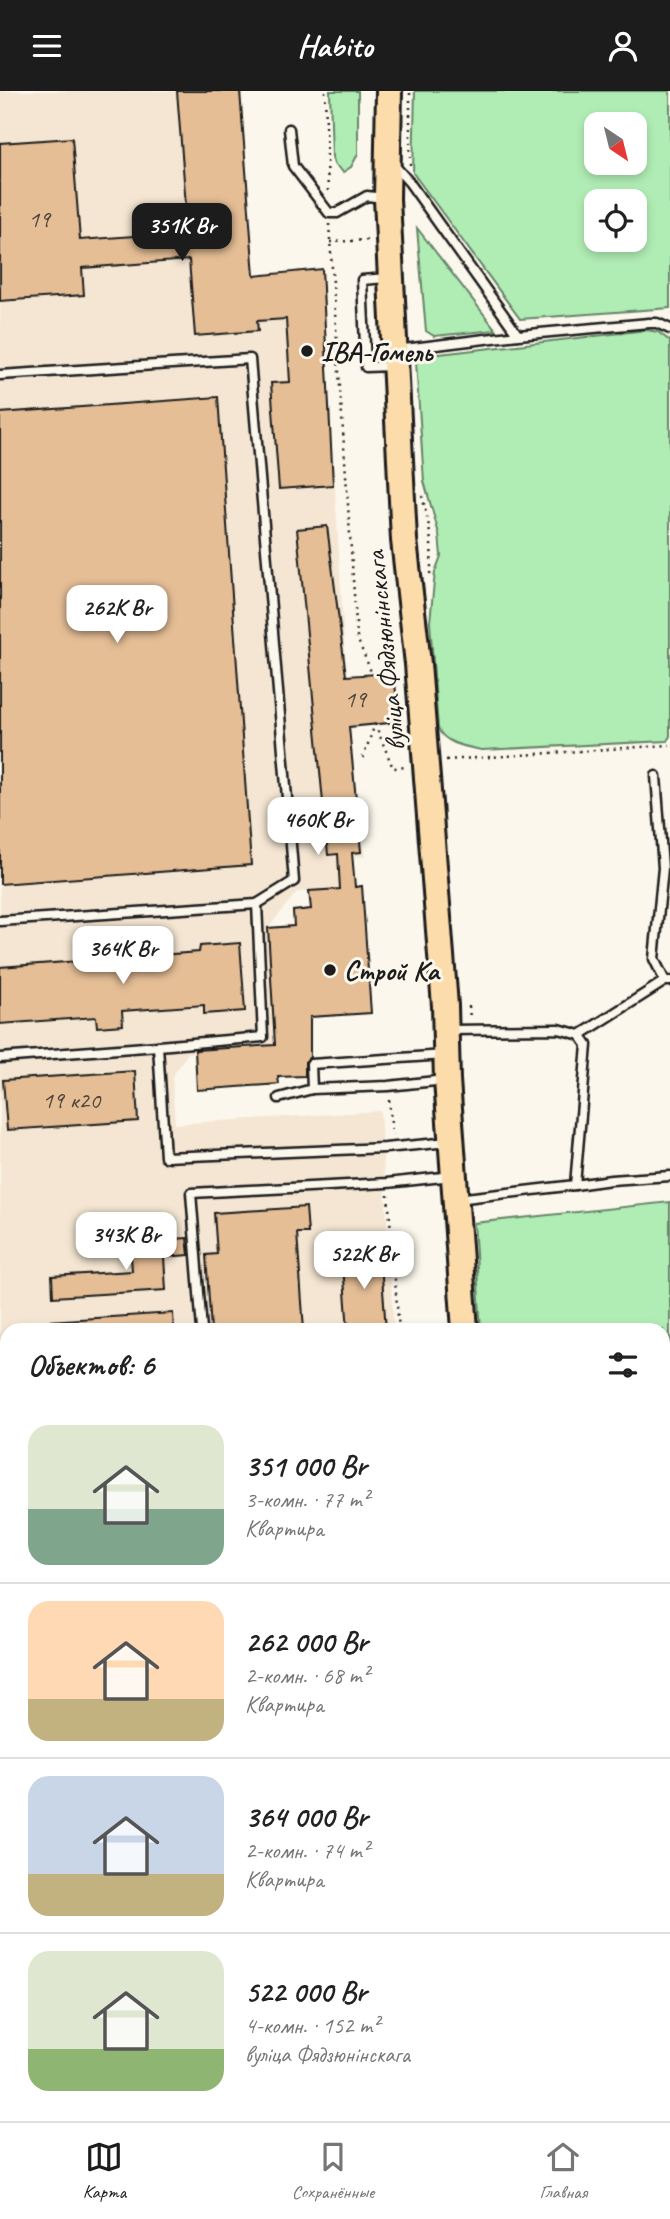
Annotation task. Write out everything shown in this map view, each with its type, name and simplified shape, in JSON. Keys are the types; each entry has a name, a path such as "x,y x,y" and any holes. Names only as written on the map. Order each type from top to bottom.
{"main road":[{"name":"вуліца Фядзюнінскага","path":"390,91 387,199 404,540 418,664 465,1323"}],"lane":[{"path":"289,129 293,166 329,213 337,213 367,196 387,199"},
{"path":"387,156 410,182 518,335"},
{"path":"395,358 518,335 649,323 657,323 670,329"},
{"path":"0,375 250,359 295,881 257,904 0,921"},
{"path":"580,1035 668,981 654,958 663,868 656,776"},
{"path":"0,1058 263,1037 257,904"},
{"path":"445,1030 559,1029 580,1035 586,1045 575,1185"},
{"path":"158,1046 165,1157 385,1148 452,1142"},
{"path":"312,1089 311,1064 446,1055"},
{"path":"279,1098 312,1089 447,1080"},
{"path":"201,1323 191,1193 387,1183 456,1187 575,1185 670,1176"}],"path":[{"path":"325,91 330,242 356,638 370,669 370,675"},
{"path":"330,242 373,240"},
{"path":"429,523 432,567"},
{"path":"363,758 375,724 393,768"},
{"path":"436,761 670,745"},
{"path":"385,1148 392,1138 389,1100"},
{"path":"387,1183 398,1323"}],"shaded area":[{"path":"0,91 240,91 254,276 322,269 346,675 394,673 399,722 349,727 365,857 338,854 340,889 297,892 268,928 275,1045 188,1053 172,1077 175,1124 380,1111 394,1323 0,1323"}],"green space":[{"path":"330,91 358,91 358,154 351,167 343,172 334,164 332,157"},
{"path":"415,91 670,91 670,308 520,319 413,173"},
{"path":"417,228 496,330 434,336 426,331"},
{"path":"647,330 658,332 670,341 670,736 667,741 482,750 451,741 445,738 438,728 430,622 435,572 441,556 439,534 424,481 416,362 422,356"},
{"path":"670,1202 670,1323 481,1323 474,1223"}],"building":[{"path":"177,91 240,91 254,276 322,269 333,485 279,489 271,383 290,382 286,319 257,321 258,331 195,336 189,260 82,268 84,295 0,301 0,143 72,138 80,240 188,232"},
{"path":"218,397 251,865 0,884 0,413"},
{"path":"327,526 346,676 394,673 399,722 349,727 361,852 352,853 355,887 362,886 371,1013 310,1017 310,1057 305,1062 305,1076 278,1077 279,1084 197,1090 195,1050 275,1045 268,928 294,926 293,911 311,909 309,891 340,889 338,854 328,855 297,529"},
{"path":"240,943 245,1011 204,1014 204,1005 122,1011 123,1025 97,1027 96,1017 0,1024 0,967 199,952 200,946"},
{"path":"135,1071 138,1121 7,1130 3,1080"},
{"path":"306,1207 308,1233 297,1233 303,1323 211,1323 206,1255 217,1254 214,1213"},
{"path":"187,1238 189,1255 164,1257 166,1290 53,1297 52,1276 132,1271 130,1242"},
{"path":"380,1250 385,1323 347,1323 342,1253"},
{"path":"173,1313 174,1323 49,1323"}],"place":[{"name":"IBA-Гомель","path":"307,351"},
{"name":"Строй Ка","path":"330,970"}]}
